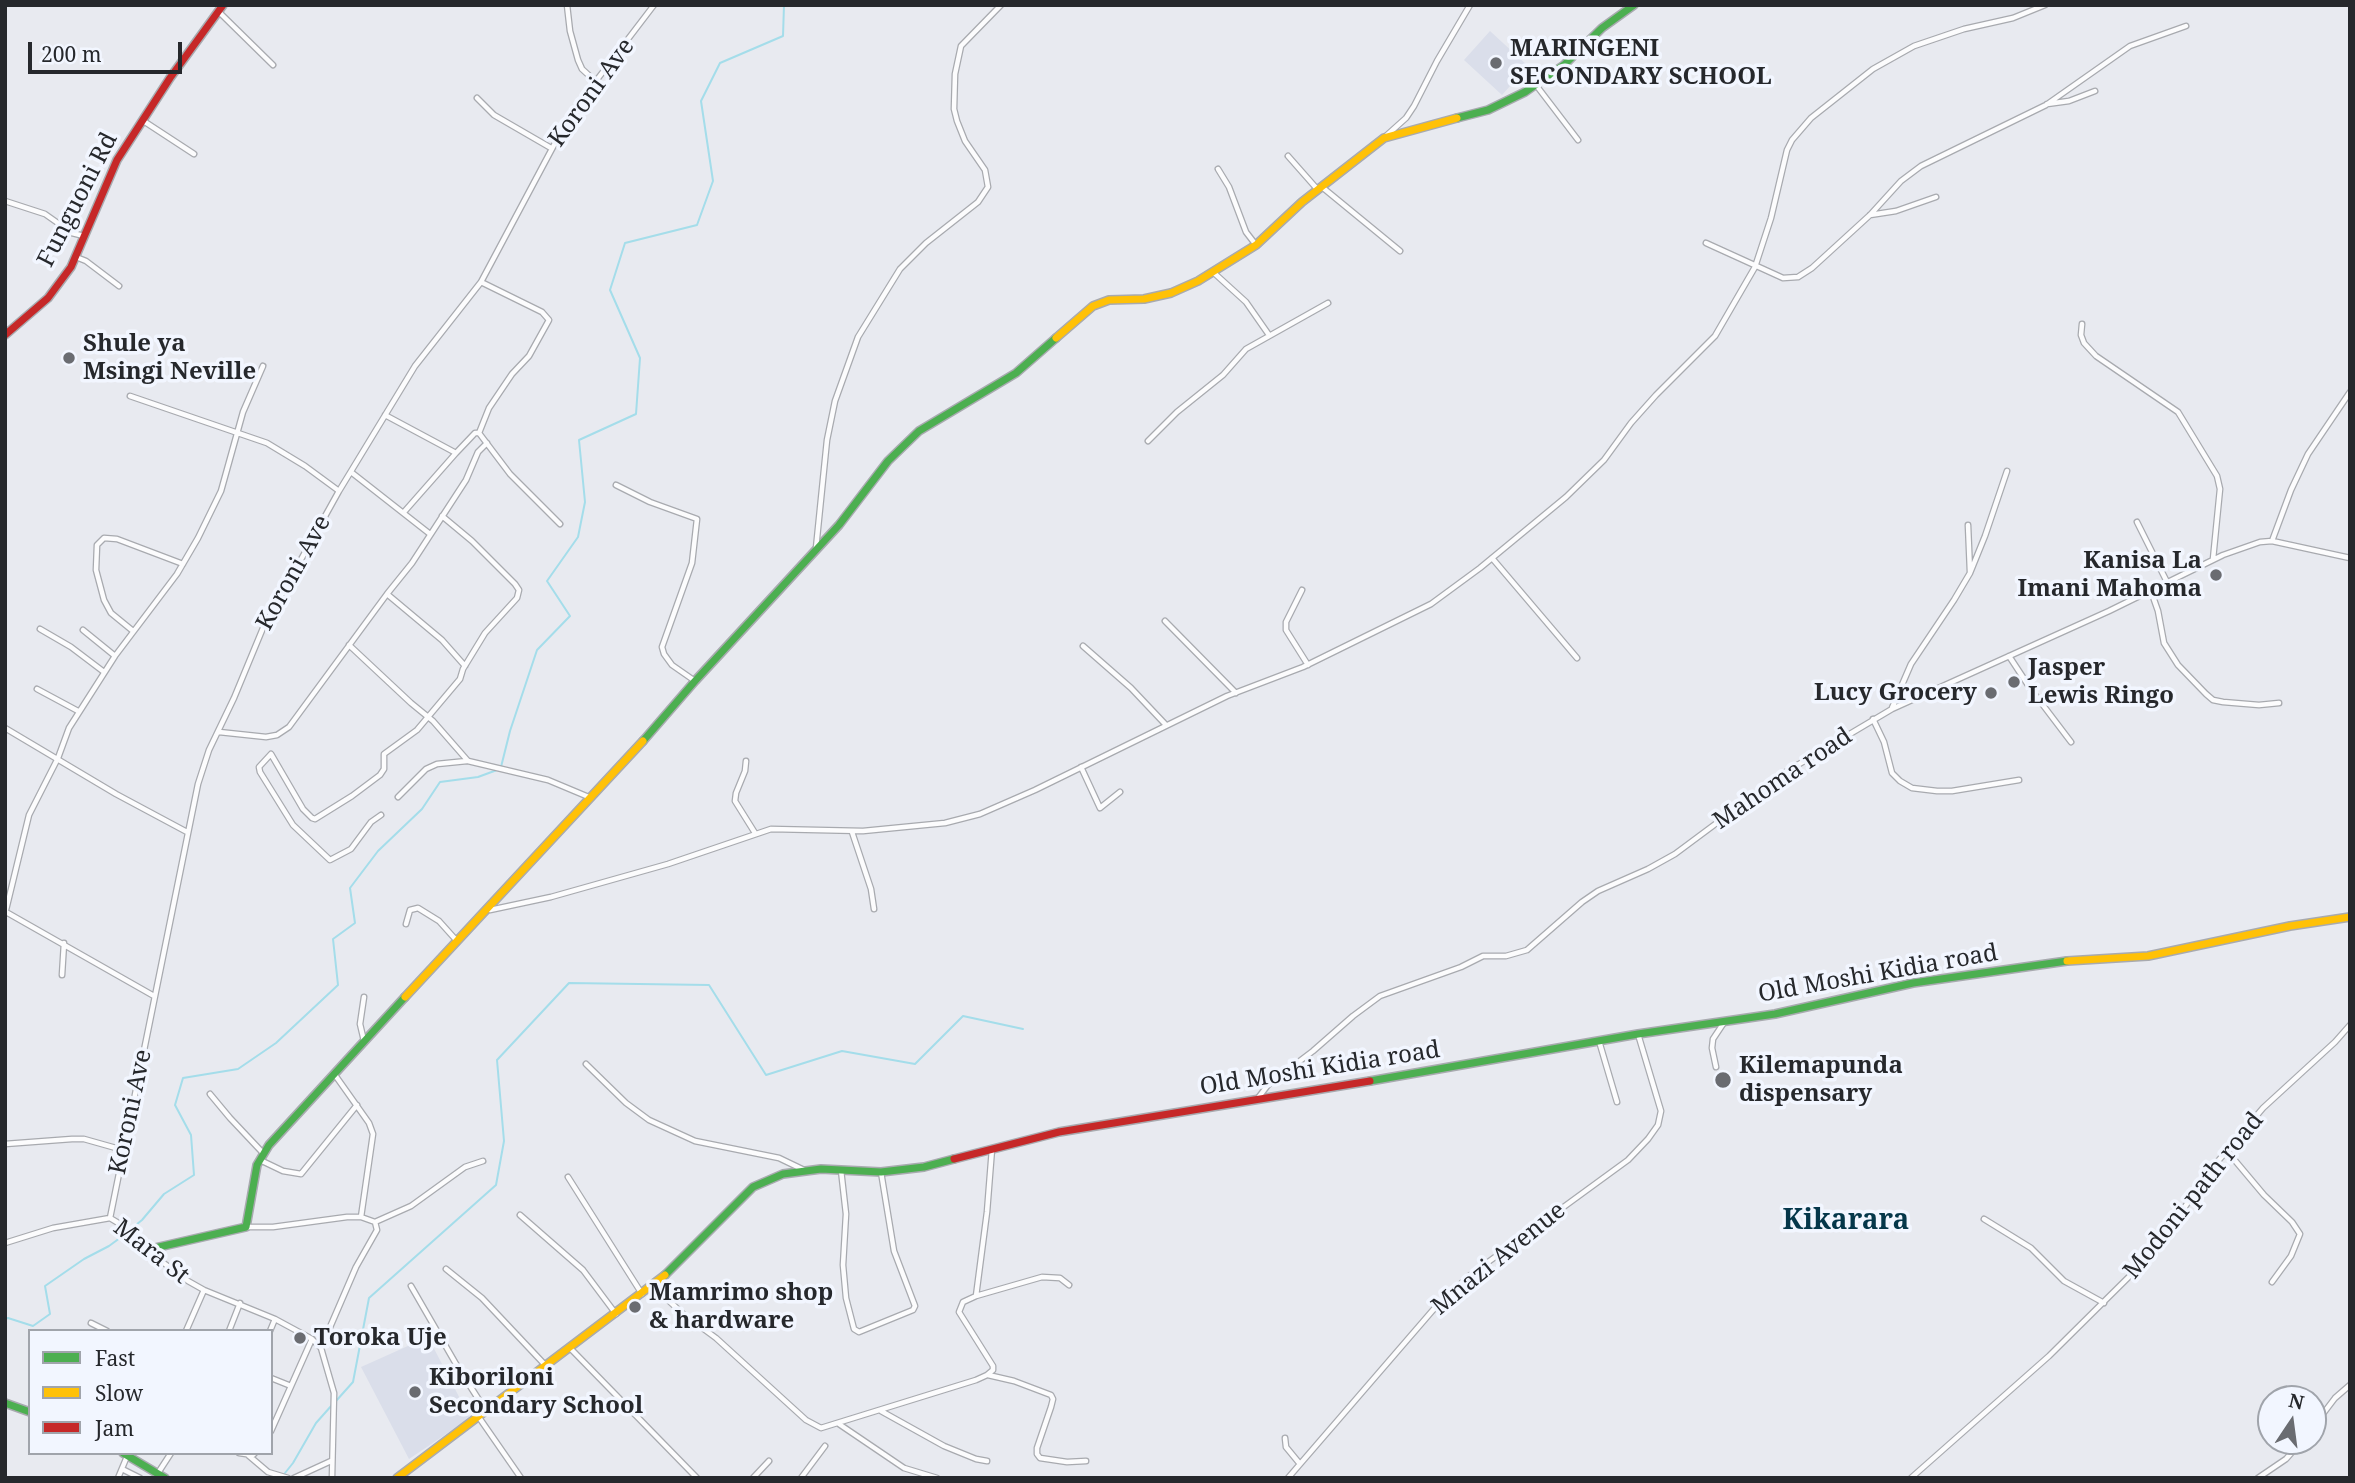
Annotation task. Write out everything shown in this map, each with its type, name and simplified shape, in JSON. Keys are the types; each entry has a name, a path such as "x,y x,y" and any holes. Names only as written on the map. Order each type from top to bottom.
{"main road":[{"path":"146,1250 246,1227 261,1156 312,1097 488,910 847,516 901,447 936,420 1016,373 1093,306 1109,300 1144,299 1189,286 1256,246 1293,209 1384,138 1488,110 1536,85 1564,65 1602,28 1634,5"},
{"name":"Funguoni Rd","path":"5,335 48,298 76,257 117,160 170,78 222,7"},
{"name":"Old Moshi Kidia road","path":"397,1478 653,1286 753,1187 783,1174 804,1170 881,1172 924,1167 1059,1132 1638,1034 1775,1014 1913,983 2075,960 2148,956 2350,916"},
{"path":"5,1403 28,1411"},
{"path":"128,1455 162,1476"}],"street":[{"path":"566,5 578,60 582,69 595,81"},
{"name":"Koroni Ave","path":"110,1218 201,773 263,628 339,491 415,366 481,282 570,115 654,5"},
{"path":"816,548 827,440 835,401 858,337 900,270 926,243 978,202 988,187 985,170 965,141 957,121 955,74 961,46 1001,5"},
{"path":"1384,138 1406,118 1414,106 1470,5"},
{"path":"488,910 551,897 668,864 755,833 782,828 852,832 945,823 980,814 1166,724 1308,665 1431,604 1566,497 1604,460 1648,404 1714,335 1755,267 1771,218 1787,150 1811,118 1843,90 1873,69 1914,46 1964,29 2014,18 2045,5"},
{"path":"222,7 273,65"},
{"path":"1706,243 1783,278 1798,277 1812,268 1870,215 1901,181 1921,166 2046,104 2130,46 2186,26"},
{"path":"1536,85 1578,139"},
{"path":"2046,104 2069,101 2095,91"},
{"path":"477,98 494,115 551,148"},
{"path":"142,120 194,153"},
{"path":"1287,156 1320,189 1400,251"},
{"path":"1218,169 1229,187 1246,232 1256,246"},
{"path":"1870,215 1896,211 1936,197"},
{"path":"5,201 45,214 72,233 84,236"},
{"path":"76,257 86,261 119,286"},
{"path":"1213,271 1246,302 1269,335"},
{"path":"404,512 456,453 478,433 489,408 512,374 529,356 549,320 542,312 481,282"},
{"path":"1148,441 1177,412 1223,375 1247,349 1328,303"},
{"path":"2082,324 2084,343 2096,356 2178,412 2217,476 2220,489 2213,560"},
{"path":"154,996 5,912 29,815 58,758 69,728 115,656 184,564 221,491 237,432 264,366"},
{"path":"2272,541 2308,454 2350,392"},
{"path":"130,396 237,432 278,449 339,491"},
{"path":"385,415 456,453"},
{"path":"478,433 510,474 560,524"},
{"path":"219,732 266,737 277,735 289,727 412,563 466,480 476,456 487,443"},
{"path":"1892,709 1911,664 1970,573 2007,471"},
{"path":"351,472 430,534"},
{"path":"616,485 650,502 697,519 692,563 662,647 672,665 695,681"},
{"path":"381,815 371,822 351,849 330,860 293,825 260,772 260,766 271,754 303,809 314,819 380,775 384,769 384,754 407,739 460,679 485,633 517,598 519,590 472,541 442,516"},
{"path":"2137,523 2167,582"},
{"path":"1968,525 1970,573"},
{"path":"133,631 111,613 104,600 96,570 97,545 104,538 117,539 184,564"},
{"name":"Mahoma road","path":"1258,1098 1268,1085 1380,996 1461,967 1483,956 1506,956 1527,950 1598,891 1675,854 1784,773 1892,709 2213,560 2260,542 2272,541 2350,558"},
{"path":"1492,558 1577,658"},
{"path":"1302,590 1286,622 1286,630 1308,665"},
{"path":"2151,591 2164,643 2178,665 2206,694 2213,700 2223,702 2259,705 2279,703"},
{"path":"387,594 442,640 465,666"},
{"path":"1165,621 1236,693"},
{"path":"40,629 71,647 104,672"},
{"path":"83,630 115,656"},
{"path":"349,645 428,716 468,761"},
{"path":"1083,646 1131,688 1166,724"},
{"path":"2009,656 2071,742"},
{"path":"37,689 78,711"},
{"path":"1873,719 1884,741 1892,773 1912,788 1952,790 2019,780"},
{"path":"5,728 116,794 187,832"},
{"path":"398,797 426,769 437,764 468,761 548,780 591,798"},
{"path":"746,761 735,801 755,833"},
{"path":"1081,767 1100,808 1120,792"},
{"path":"852,832 872,889 874,909"},
{"path":"406,924 410,910 418,908 439,921 457,941"},
{"path":"62,975 64,943"},
{"path":"364,997 360,1024 364,1041"},
{"path":"1716,1067 1713,1039 1725,1021"},
{"name":"Modoni path road","path":"1911,1478 2104,1303 2156,1250 2207,1174 2263,1108 2350,1025"},
{"name":"Mnazi Avenue","path":"1288,1478 1433,1310 1469,1276 1628,1160 1648,1139 1658,1125 1661,1111 1638,1034"},
{"path":"1599,1041 1617,1102"},
{"path":"586,1064 626,1103 649,1120 695,1141 773,1156 804,1170"},
{"path":"335,1075 369,1123 373,1134 360,1217"},
{"path":"210,1094 261,1156 283,1171 301,1174 357,1105"},
{"path":"5,1144 84,1139 123,1150"},
{"path":"976,1296 992,1148"},
{"path":"2227,1150 2300,1234 2291,1255 2272,1282"},
{"path":"246,1227 273,1227 332,1218 360,1217 375,1222 411,1206 465,1167 482,1161"},
{"path":"841,1170 846,1214 843,1265 845,1298 853,1329 859,1332 912,1310 915,1306 894,1251 881,1172"},
{"path":"568,1177 642,1294"},
{"path":"520,1215 583,1270 616,1314"},
{"name":"Mara St","path":"5,1242 53,1228 110,1218 120,1224 146,1250 204,1290 240,1303 312,1339 321,1348 331,1381 334,1404 332,1478"},
{"path":"1984,1219 2021,1241 2064,1281 2104,1303"},
{"path":"321,1348 356,1268 377,1230 375,1222"},
{"path":"446,1269 482,1298 547,1367"},
{"path":"653,1286 716,1338 806,1420 821,1428 987,1375 993,1370 959,1312 963,1302 1042,1277 1060,1278 1069,1285"},
{"path":"411,1286 486,1411"},
{"path":"187,1329 204,1290"},
{"path":"230,1329 240,1303"},
{"path":"271,1329 275,1320"},
{"path":"91,1323 103,1329"},
{"path":"273,1425 312,1339"},
{"path":"571,1349 697,1478"},
{"path":"987,1375 1014,1381 1051,1395 1051,1407 1037,1448 1040,1458 1067,1462 1086,1461"},
{"path":"273,1379 291,1387"},
{"path":"2327,1409 2350,1385"},
{"path":"880,1410 944,1446 987,1461"},
{"path":"478,1416 520,1478"},
{"path":"838,1423 904,1468 937,1478"},
{"path":"1285,1438 1286,1447 1300,1464"},
{"path":"801,1478 825,1446"},
{"path":"118,1478 126,1455"},
{"path":"162,1476 170,1455"},
{"path":"247,1455 268,1472 288,1478"},
{"path":"2258,1478 2290,1455"},
{"path":"294,1478 331,1461"},
{"path":"753,1478 769,1461"},
{"path":"122,1469 140,1478"}],"shaded area":[{"name":"MARINGENI SECONDARY SCHOOL","path":"1490,31 1528,66 1502,95 1464,60"},
{"name":"Kiboriloni Secondary School","path":"428,1337 470,1418 409,1459 361,1367"}],"waterway":[{"path":"501,767 537,650 570,616 547,581 578,537 585,502 579,440 636,414 640,358 610,290 625,243 697,225 713,181 701,101 720,63 783,36 784,5"},
{"path":"131,1229 164,1194 194,1175 191,1135 175,1105 183,1078 238,1069 276,1043 338,985 333,939 355,923 350,888 378,851 422,809 440,782 478,777 497,770"},
{"path":"336,1401 353,1382 369,1298 496,1185 504,1141 497,1060 569,983 709,985 766,1075 842,1051 915,1064 963,1016 1023,1029"},
{"path":"5,1319 33,1326 50,1314 45,1286 124,1235"},
{"path":"285,1473 316,1423 332,1405"}],"traffic: fast":[{"path":"1457,118 1488,110 1525,92 1564,65 1602,28 1634,5"},
{"path":"643,741 839,525 888,461 919,431 1016,373 1056,338"},
{"path":"1370,1081 1638,1034 1775,1014 1913,983 2067,961"},
{"path":"146,1250 246,1227 257,1165 269,1145 405,997"},
{"path":"665,1275 753,1187 783,1174 821,1169 881,1172 924,1167 954,1159"},
{"path":"5,1403 28,1411"},
{"path":"126,1455 165,1478"}],"traffic: slow":[{"path":"1056,338 1093,306 1109,300 1144,299 1171,293 1198,281 1256,245 1302,202 1384,138 1457,118"},
{"path":"405,997 643,741"},
{"path":"2067,961 2148,956 2290,926 2350,917"},
{"path":"397,1478 665,1275"}],"traffic: jam":[{"path":"5,335 48,298 71,267 117,160 170,78 223,5"},
{"path":"954,1159 1059,1132 1370,1081"}],"place":[{"name":"MARINGENI SECONDARY SCHOOL","path":"1496,63"},
{"name":"Shule ya Msingi Neville","path":"69,358"},
{"name":"Kanisa La Imani Mahoma","path":"2216,575"},
{"name":"Jasper Lewis Ringo","path":"2014,682"},
{"name":"Lucy Grocery","path":"1991,693"},
{"name":"Kilemapunda dispensary","path":"1723,1080"},
{"name":"Mamrimo shop & hardware","path":"635,1307"},
{"name":"Toroka Uje","path":"300,1338"},
{"name":"Kiboriloni Secondary School","path":"415,1392"}],"district":[{"name":"Kikarara","path":"1846,1221"}]}
